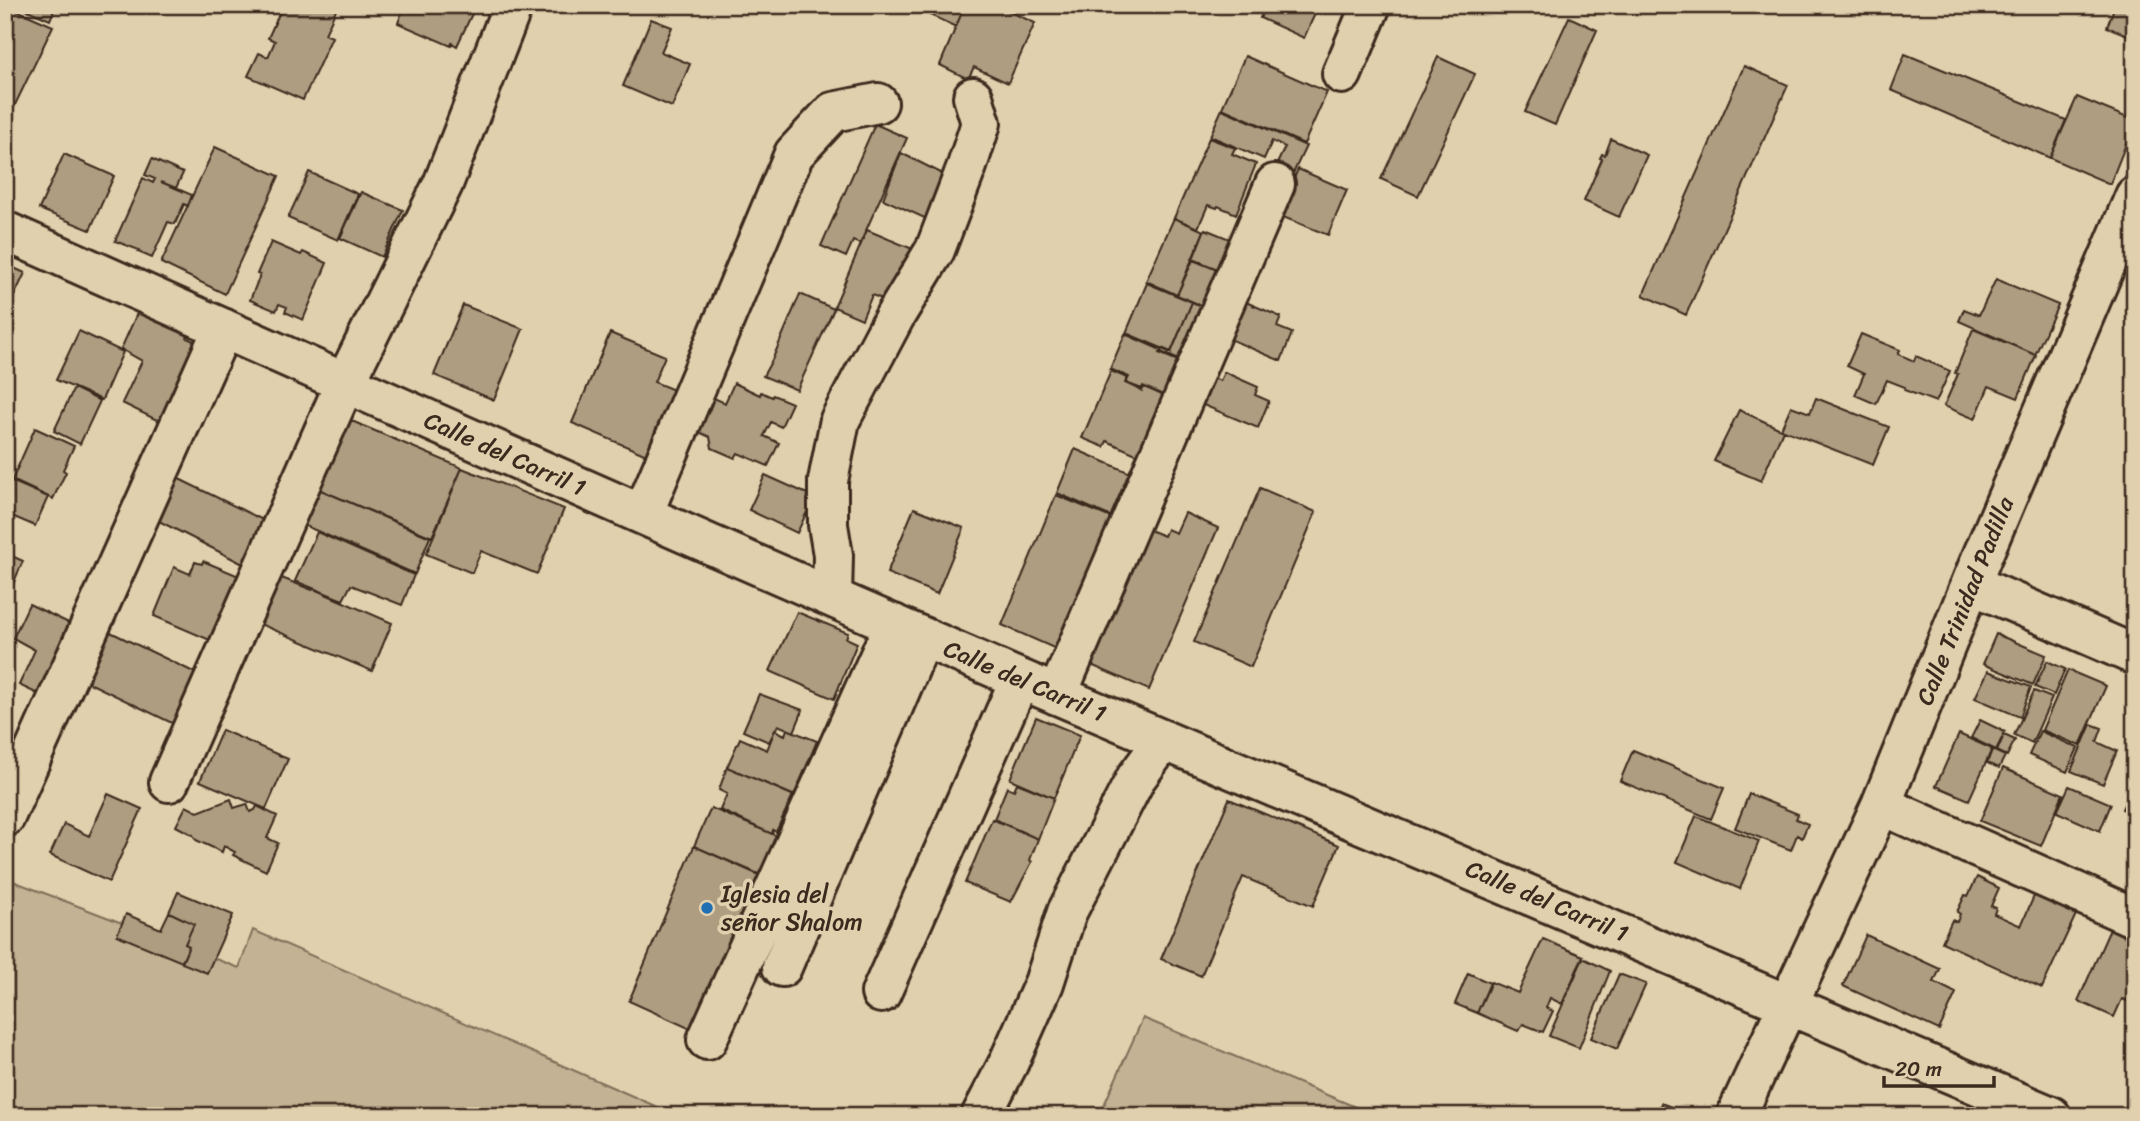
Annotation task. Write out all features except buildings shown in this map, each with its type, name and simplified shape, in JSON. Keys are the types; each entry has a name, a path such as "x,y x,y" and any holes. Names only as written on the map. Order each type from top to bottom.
{"street":[{"path":"169,782 345,383 443,184 513,5"},
{"path":"1342,74 1371,5"},
{"path":"832,597 833,555 828,526 828,481 840,420 871,360 935,250 981,123 973,97"},
{"path":"643,514 794,154 833,112 878,103"},
{"path":"1057,695 1275,184"},
{"name":"Calle Trinidad Padilla","path":"1736,1116 1881,805 2135,196"},
{"name":"Calle del Carril 1","path":"5,231 909,631 1788,1002 2051,1116"},
{"path":"5,817 223,328"},
{"path":"1971,584 2135,655"},
{"path":"782,967 909,631"},
{"path":"707,1040 909,631"},
{"path":"881,993 1020,679"},
{"path":"981,1116 1044,983 1067,912 1136,778 1164,740"},
{"path":"1881,805 2135,918"}],"shaded area":[{"path":"5,878 239,968 253,930 678,1116 5,1116"},
{"path":"1143,1018 1377,1116 1099,1116"}],"place":[{"name":"Iglesia del señor Shalom","path":"707,908"}]}
